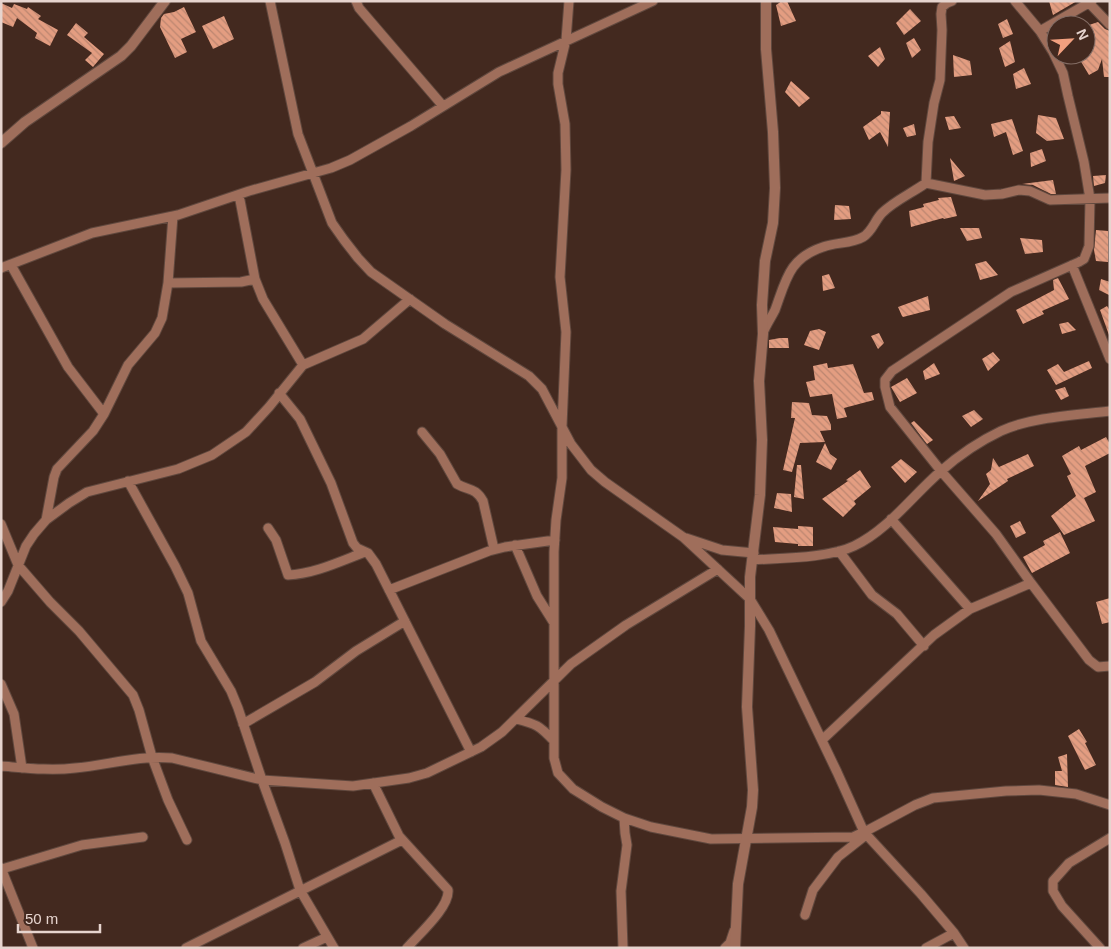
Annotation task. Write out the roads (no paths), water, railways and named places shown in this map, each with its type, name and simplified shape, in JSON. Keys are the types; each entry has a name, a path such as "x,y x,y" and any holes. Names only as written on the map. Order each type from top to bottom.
{"street":[{"path":"1,143 25,122 121,56 166,1"},
{"path":"270,1 284,64 293,120 332,222 358,258 371,272 446,324 529,376 542,389 571,444 591,470 605,482 684,537 750,598 769,630 865,834 921,894 954,933 964,948"},
{"path":"356,1 443,106"},
{"path":"569,1 566,40 558,73 565,124 566,170 560,277 566,332 562,478 555,540 555,767 562,780 573,789 624,818 711,839 853,836 865,834"},
{"path":"1,268 92,233 173,216 313,174 350,160 499,72 653,1"},
{"path":"735,948 738,884 753,790 748,725 750,577 760,495 762,440 759,380 763,334 764,270 773,223 773,132 766,48 766,1"},
{"path":"926,183 928,142 934,103 940,80 941,14 942,8 952,1"},
{"path":"1015,1 1040,31 1062,73 1084,162 1090,199 1089,246 1084,259 1011,292 892,371 884,387 890,408 941,471 996,534 1089,660 1098,667 1106,668 1110,666"},
{"path":"1040,31 1090,2 1110,25"},
{"path":"763,334 790,269 798,260 822,247 864,237 883,212 926,183 985,195 1019,190 1030,191 1050,200 1110,198"},
{"path":"239,195 255,278 263,299 303,365"},
{"path":"46,520 57,469 93,431 104,414 128,365 155,333 162,318 168,283 173,216"},
{"path":"11,265 68,367 104,414"},
{"path":"1072,265 1110,359"},
{"path":"168,283 241,282 255,278"},
{"path":"1,602 8,590 26,546 46,520 88,492 178,469 212,454 246,432 303,365 363,339 410,299"},
{"path":"279,393 300,418 331,483 353,543 357,548 368,553 376,564 471,752"},
{"path":"684,537 722,550 753,557 839,551 855,546 891,519 941,471 965,453 1002,431 1036,421 1110,411"},
{"path":"422,432 440,454 457,484 474,490 480,495 494,549"},
{"path":"128,481 188,593 201,642 231,691 300,890 334,948"},
{"path":"891,519 970,609"},
{"path":"1,524 18,565 50,602 74,625 133,695 152,757 168,800 187,840"},
{"path":"268,528 276,540 288,575 296,575 365,552"},
{"path":"389,590 494,549 555,540"},
{"path":"515,546 536,596 554,623"},
{"path":"839,551 872,595 897,614 924,646"},
{"path":"1,766 76,768 152,757 172,758 262,780 353,786 427,774 490,742 571,664 626,625 718,569"},
{"path":"822,740 924,646 970,609 1031,583"},
{"path":"243,724 315,682 356,650 405,621"},
{"path":"1,684 14,714 22,768"},
{"path":"516,719 536,724 554,741"},
{"path":"373,783 402,840 448,890 448,895 442,908 407,948"},
{"path":"805,915 813,890 838,857 865,834 915,805 933,798 1006,790 1039,790 1076,794 1110,805"},
{"path":"623,948 621,891 628,845 624,833 624,818"},
{"path":"33,948 1,869 82,845 143,836"},
{"path":"1100,948 1062,906 1053,891 1053,881 1069,864 1110,838"},
{"path":"186,948 402,840"},
{"path":"725,948 730,943 737,925"},
{"path":"926,948 954,933"},
{"path":"303,948 327,937"}]}
